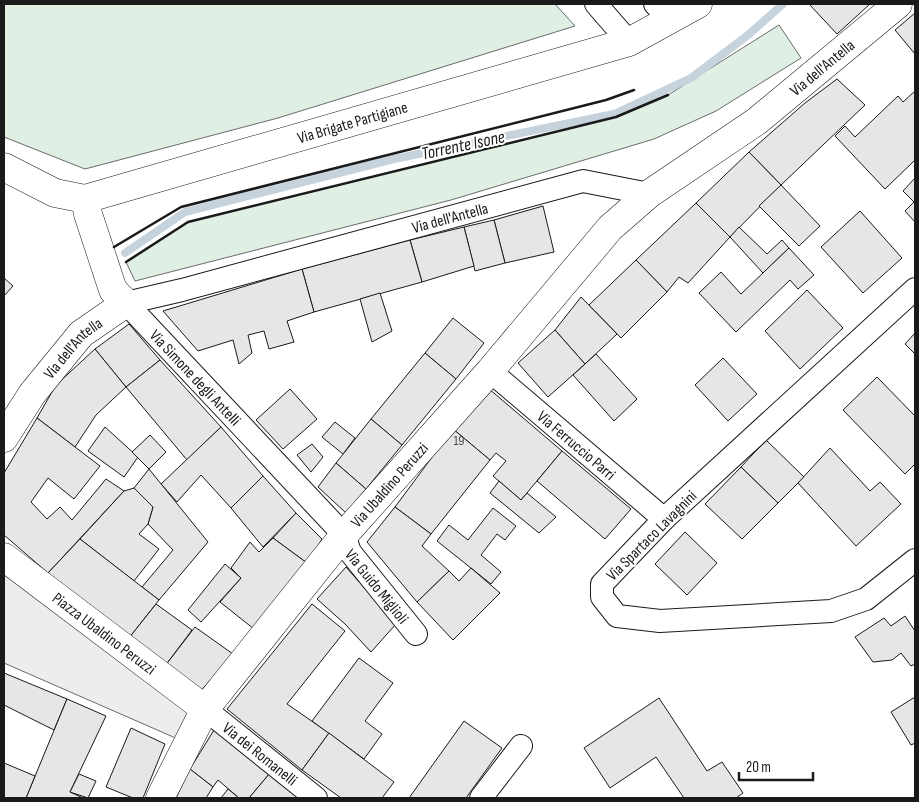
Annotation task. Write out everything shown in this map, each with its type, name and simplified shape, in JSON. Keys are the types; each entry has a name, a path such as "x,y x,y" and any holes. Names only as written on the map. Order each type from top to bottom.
{"street":[{"path":"596,4 629,42"},
{"name":"Via Brigate Partigiane","path":"4,167 55,193 85,199 629,42 662,12 698,4"},
{"name":"Via dell'Antella","path":"4,438 32,394 81,334 126,303 192,288 583,181 649,194 757,121 898,4"},
{"name":"Via Ubaldino Peruzzi","path":"160,798 204,709 344,535 490,371 610,228 649,194"},
{"name":"Via Simone degli Antelli","path":"85,199 88,214 113,290 344,535"},
{"name":"Via Spartaco Lavagnini","path":"915,289 664,519 602,584 602,597 617,616 660,621 831,611 866,599 915,560"},
{"name":"Via Ferruccio Parri","path":"490,371 664,519"},
{"name":"Via Guido Miglioli","path":"344,535 350,552 416,634"},
{"name":"Piazza Ubaldino Peruzzi","path":"4,557 204,709"},
{"name":"Via dei Romanelli","path":"204,709 316,798"},
{"path":"482,798 521,746"}],"green space":[{"path":"4,4 555,4 575,26 278,118 85,169 4,137"},
{"path":"779,25 801,58 716,111 654,139 451,200 135,281 126,262 188,222 616,117 668,95"}],"shaded area":[{"path":"4,557 205,709 187,743 4,663"}],"building":[{"path":"809,4 870,4 837,34"},
{"path":"915,13 915,54 895,30"},
{"path":"837,79 865,105 781,185 749,152 805,103"},
{"path":"915,91 915,160 885,189 835,136 845,126 855,137 898,96 903,102"},
{"path":"749,152 781,185 730,237 696,203"},
{"path":"915,178 915,222 905,211 914,202 903,191"},
{"path":"781,185 820,226 799,246 759,206"},
{"path":"696,203 730,237 688,283 679,277 667,292 636,260"},
{"path":"543,206 554,252 505,263 494,220"},
{"path":"860,211 902,258 863,293 821,247"},
{"path":"494,220 505,263 475,271 464,227"},
{"path":"464,227 474,266 422,282 410,240"},
{"path":"739,227 767,254 782,240 789,248 763,273 730,237"},
{"path":"410,240 422,282 314,312 302,269"},
{"path":"789,248 814,275 798,289 790,280 736,332 699,293 721,272 741,294"},
{"path":"636,260 667,292 621,338 589,305"},
{"path":"302,269 314,312 287,321 294,342 269,349 264,331 248,335 252,353 239,364 233,340 198,351 163,311"},
{"path":"4,278 13,286 4,296"},
{"path":"807,290 843,328 800,369 765,331"},
{"path":"380,293 392,331 372,342 360,299"},
{"path":"581,297 617,334 585,364 555,330"},
{"path":"453,318 484,343 456,379 425,353"},
{"path":"129,324 160,360 126,387 95,349"},
{"path":"555,330 585,364 548,397 518,363"},
{"path":"915,333 915,354 905,344"},
{"path":"95,349 126,387 96,415 75,447 37,418 56,385"},
{"path":"425,353 456,379 402,445 371,419"},
{"path":"596,354 637,399 614,421 573,375"},
{"path":"723,358 757,394 728,421 695,385"},
{"path":"160,360 221,427 187,460 126,387"},
{"path":"877,377 915,416 915,464 905,474 843,410"},
{"path":"488,388 562,451 521,500 493,476 506,461 496,453 490,460 453,429"},
{"path":"290,389 317,419 283,449 256,420"},
{"path":"37,418 100,466 74,499 48,478 31,502 47,519 60,507 72,520 106,479 124,491 48,573 4,535 4,473"},
{"path":"371,419 402,445 366,489 336,463"},
{"path":"335,422 355,438 343,454 322,437"},
{"path":"105,427 138,457 124,477 88,451"},
{"path":"221,427 263,476 231,508 201,475 177,502 161,484"},
{"path":"453,429 490,460 431,534 395,507"},
{"path":"150,435 166,452 149,469 132,452"},
{"path":"766,440 804,477 778,503 741,467"},
{"path":"312,444 323,457 311,472 297,455"},
{"path":"830,448 870,491 880,482 901,504 856,546 798,483"},
{"path":"562,451 631,509 605,539 537,481"},
{"path":"336,463 366,489 346,513 318,487"},
{"path":"741,467 778,503 742,539 705,504"},
{"path":"149,469 208,542 159,600 142,587 173,550 148,524 153,507 134,488"},
{"path":"263,476 296,513 263,547 231,508"},
{"path":"499,481 521,500 527,493 556,517 539,533 490,493"},
{"path":"134,488 153,507 148,524 139,534 159,549 134,581 80,539 124,491"},
{"path":"395,507 431,534 422,546 449,571 417,602 367,542"},
{"path":"493,508 516,526 505,540 497,534 481,555 501,572 491,584 437,541 449,525 468,540"},
{"path":"296,513 322,539 307,563 273,538"},
{"path":"685,532 717,563 687,595 655,564"},
{"path":"273,538 307,563 254,629 220,602 241,578 231,568 250,542 259,552"},
{"path":"80,539 159,600 129,638 48,573"},
{"path":"225,564 241,578 201,622 188,610"},
{"path":"346,567 396,624 371,652 345,624 317,599"},
{"path":"471,568 500,593 453,640 417,602 449,571 459,581"},
{"path":"156,604 192,630 165,666 129,638"},
{"path":"312,604 345,631 287,704 329,733 302,770 227,709"},
{"path":"905,616 915,631 915,664 911,666 901,653 892,660 873,662 855,637 884,618 891,626"},
{"path":"195,627 233,654 199,693 165,666"},
{"path":"359,658 393,683 365,721 382,734 364,759 312,721"},
{"path":"4,673 67,699 54,730 4,705"},
{"path":"915,697 915,743 911,745 891,712"},
{"path":"659,698 707,771 722,762 743,793 736,798 684,798 656,757 610,788 584,748"},
{"path":"67,699 106,716 70,792 83,798 26,798"},
{"path":"464,721 502,748 466,798 409,798"},
{"path":"131,728 165,744 143,798 133,798 106,787"},
{"path":"214,730 270,773 249,798 239,798 218,780 213,787 190,769"},
{"path":"329,733 394,782 382,798 341,798 302,770"},
{"path":"4,763 35,776 26,798 4,798"},
{"path":"190,769 213,787 206,798 176,798"},
{"path":"270,773 303,798 249,798"},
{"path":"79,774 96,781 88,798 70,792"},
{"path":"228,789 239,798 221,798"}],"waterway":[{"name":"Torrente Isone","path":"125,253 185,212 394,159 614,114 691,78 748,35 783,4"}],"wall":[{"path":"114,247 181,207 606,100 634,90"},
{"path":"126,262 188,222 616,117 668,95"}]}
